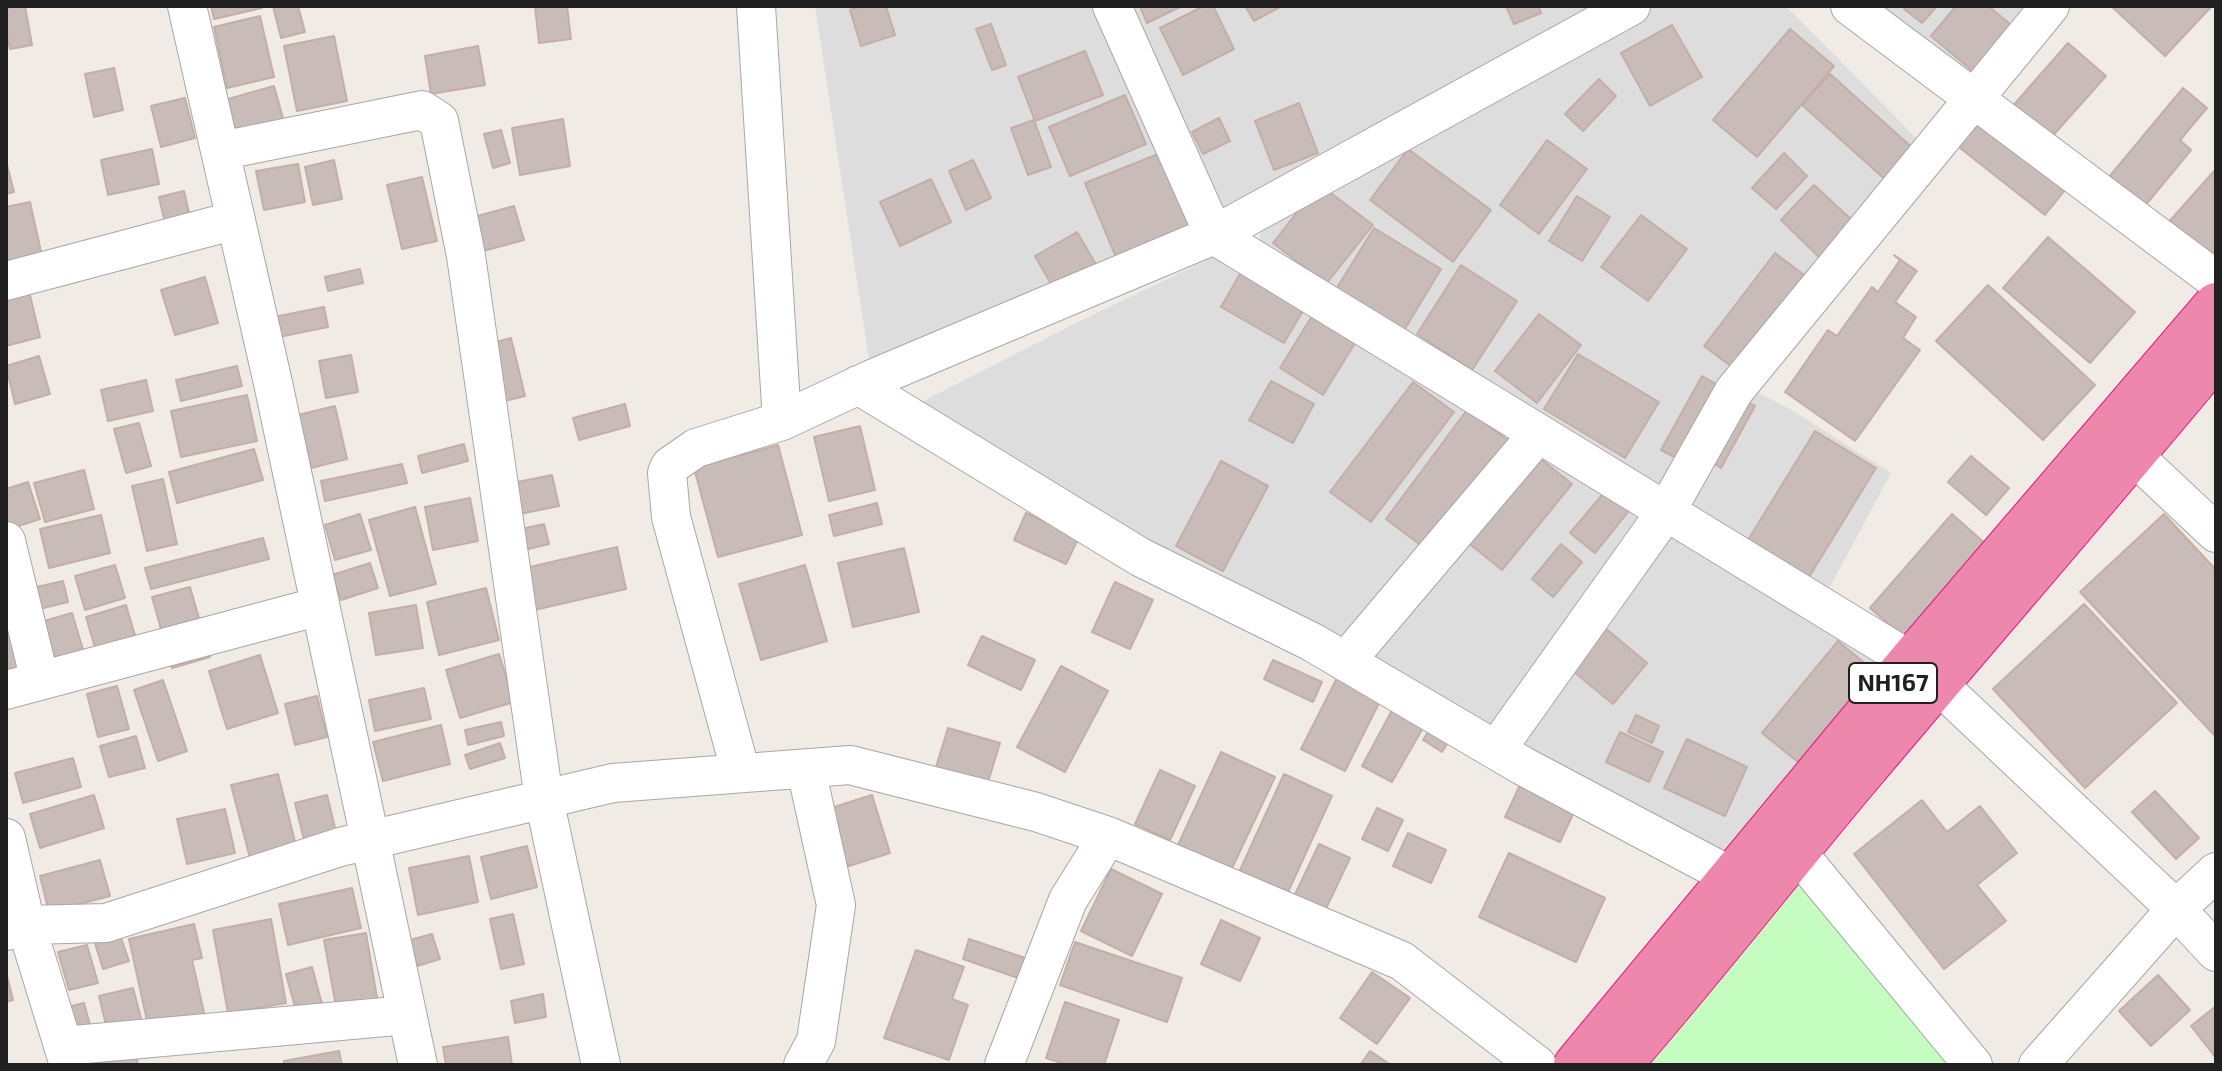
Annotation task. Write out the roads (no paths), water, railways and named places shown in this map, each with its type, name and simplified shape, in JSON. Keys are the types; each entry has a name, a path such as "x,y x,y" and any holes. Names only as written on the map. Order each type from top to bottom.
{"highway":[{"name":"NH167","path":"1619,1065 1684,991 1797,852 1924,673 2216,305"},
{"name":"NH167","path":"1576,1065 1734,878 1924,673 2133,455 2216,355"}],"street":[{"path":"187,6 418,1065"},
{"path":"756,6 782,421"},
{"path":"1112,6 1214,235 1924,673 2176,909 2216,952"},
{"path":"741,773 671,517 667,473 670,466 696,448 782,421 858,385 1214,235 1631,6"},
{"path":"1850,6 2216,280"},
{"path":"1496,750 1665,511 1734,391 2050,6"},
{"path":"220,151 422,110 439,121 473,300 544,799 601,1065"},
{"path":"6,281 236,220"},
{"path":"858,385 1140,557 1312,642 1496,750 1734,878"},
{"path":"1345,662 1538,434"},
{"path":"2133,455 2216,533"},
{"path":"6,541 23,686 320,606"},
{"path":"16,928 106,923 370,839 613,783 850,765 1036,812 1108,836 1402,961 1537,1065"},
{"path":"803,1065 816,1041 836,905 806,769"},
{"path":"1004,1065 1068,900 1108,836"},
{"path":"6,838 16,928 66,1056 407,1015"},
{"path":"1797,852 1973,1065"},
{"path":"2038,1065 2176,909 2216,872"}]}
